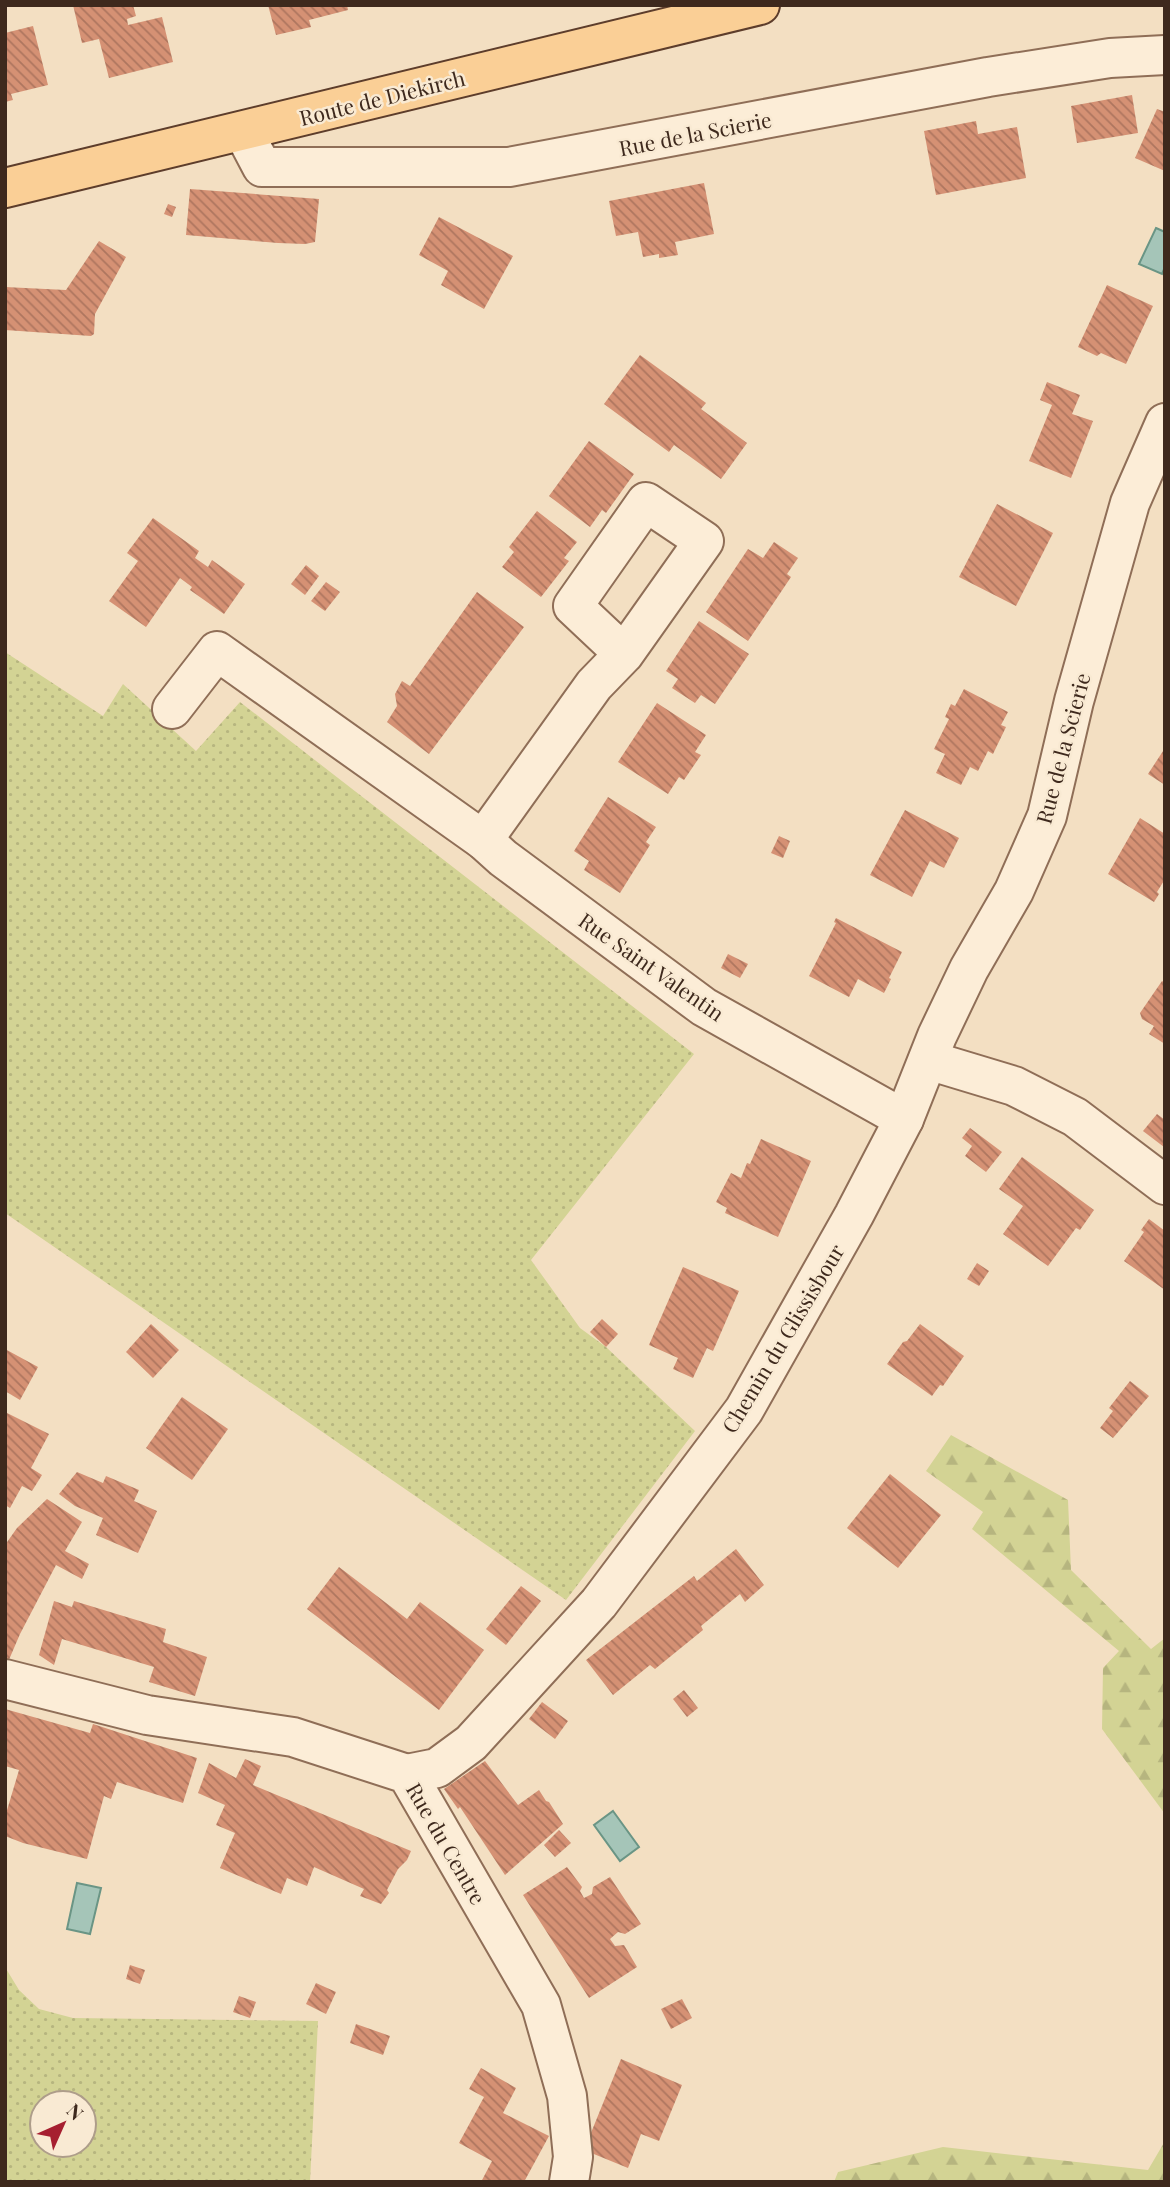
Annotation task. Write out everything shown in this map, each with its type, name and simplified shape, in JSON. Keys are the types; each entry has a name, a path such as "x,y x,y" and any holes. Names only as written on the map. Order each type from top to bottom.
{"main road":[{"name":"Route de Diekirch","path":"5,188 760,5"}],"street":[{"name":"Rue de la Scierie","path":"243,131 262,167 509,167 988,77 1110,58 1165,55"},
{"name":"Rue de la Scierie","path":"928,1060 969,969 1014,891 1047,816 1074,701 1130,502 1165,423"},
{"name":"Rue Saint Valentin","path":"172,709 216,651 483,840 503,858 704,1007 904,1119"},
{"path":"483,840 594,685 624,654"},
{"name":"Chemin du Glissisbour","path":"407,1774 437,1768 471,1743 599,1603 744,1410 854,1215 904,1119 928,1060"},
{"path":"928,1060 1014,1086 1075,1117 1165,1185"},
{"name":"Rue du Centre","path":"5,1679 148,1714 293,1737 407,1774 541,2005 567,2096 573,2157 569,2182"}],"green space":[{"path":"5,652 103,716 123,684 196,751 240,702 694,1054 531,1260 580,1328 606,1347 695,1431 566,1600 5,1213"},
{"path":"951,1435 1068,1500 1071,1570 1151,1649 1165,1638 1165,1814 1102,1729 1103,1668 1119,1651 972,1529 983,1512 926,1471"},
{"path":"5,1967 19,1990 39,2009 73,2018 318,2021 310,2182 5,2182"},
{"path":"1165,2141 1165,2182 834,2182 838,2172 943,2147 1148,2170"}],"shaded area":[{"path":"1156,228 1165,232 1165,267 1162,274 1139,264"},
{"path":"613,1811 639,1847 620,1861 594,1825"},
{"path":"77,1883 101,1888 90,1934 67,1929"}],"building":[{"path":"73,5 133,5 136,16 127,19 128,25 162,17 173,62 109,78 99,39 82,43"},
{"path":"268,5 347,5 348,10 309,20 311,27 276,35"},
{"path":"33,26 48,85 11,94 13,100 5,102 5,33"},
{"path":"1132,95 1138,133 1077,143 1071,106"},
{"path":"1157,109 1165,112 1165,171 1135,158"},
{"path":"976,121 978,134 1017,127 1026,178 936,195 924,131"},
{"path":"704,183 714,234 675,242 678,255 659,258 659,254 643,257 638,232 616,236 609,201"},
{"path":"190,189 319,199 315,242 278,243 186,235"},
{"path":"168,204 176,207 172,217 164,214"},
{"path":"439,217 513,256 484,309 441,285 448,271 419,255"},
{"path":"99,241 126,257 95,314 94,334 91,336 5,330 5,287 66,290"},
{"path":"1107,285 1153,306 1126,364 1101,353 1097,356 1078,347"},
{"path":"640,355 706,403 701,409 747,443 721,479 674,445 669,452 604,404"},
{"path":"1047,382 1080,395 1072,414 1093,421 1071,478 1029,461 1052,405 1040,400"},
{"path":"589,441 634,474 606,513 602,510 590,527 549,496"},
{"path":"997,504 1053,533 1016,606 959,577"},
{"path":"537,511 577,542 564,558 569,561 541,597 502,567 514,552 509,547"},
{"path":"153,518 199,551 195,558 208,567 212,560 245,584 224,614 190,590 192,587 180,578 146,627 109,601 138,561 127,553"},
{"path":"774,542 798,558 787,574 791,577 748,641 706,612 748,549 763,558"},
{"path":"306,565 319,576 305,595 291,584"},
{"path":"326,582 340,592 325,611 311,601"},
{"path":"477,592 524,627 429,754 387,722 397,706 395,694 402,681 410,686"},
{"path":"699,621 749,654 715,704 701,695 695,703 672,688 678,679 666,671"},
{"path":"964,689 1008,712 1001,725 1006,727 993,754 988,751 978,771 970,767 961,785 936,773 945,754 934,749 949,719 945,717 951,704 955,706"},
{"path":"657,703 706,735 695,752 701,755 684,780 679,777 668,794 618,762"},
{"path":"1165,748 1165,785 1148,774"},
{"path":"608,797 656,827 646,842 650,845 620,893 584,870 589,861 574,851"},
{"path":"905,810 959,838 944,868 930,861 912,897 870,875"},
{"path":"1140,818 1165,834 1165,879 1154,902 1108,874"},
{"path":"779,836 790,841 783,858 771,853"},
{"path":"836,918 902,952 884,993 858,979 849,997 809,976 836,923"},
{"path":"728,954 748,964 740,978 721,968"},
{"path":"1162,981 1165,983 1165,1044 1149,1034 1154,1026 1142,1019 1140,1013"},
{"path":"1157,1114 1165,1120 1164,1147 1143,1131"},
{"path":"970,1128 1002,1152 986,1172 965,1156 972,1146 962,1138"},
{"path":"761,1139 811,1161 778,1237 725,1213 727,1208 716,1202 731,1173 741,1178"},
{"path":"1022,1157 1094,1210 1080,1230 1076,1228 1048,1266 1003,1234 1023,1206 999,1189"},
{"path":"1149,1219 1165,1231 1165,1290 1124,1261 1144,1232 1141,1230"},
{"path":"977,1263 989,1271 979,1286 967,1279"},
{"path":"683,1267 739,1291 713,1351 707,1348 693,1378 673,1369 678,1358 649,1345"},
{"path":"602,1319 618,1334 606,1347 590,1332"},
{"path":"151,1324 179,1350 153,1378 126,1352"},
{"path":"920,1324 964,1356 943,1386 940,1385 932,1396 887,1364"},
{"path":"5,1349 38,1367 20,1400 5,1391"},
{"path":"1130,1381 1149,1396 1113,1438 1100,1428 1113,1411 1109,1408"},
{"path":"182,1397 228,1429 192,1480 146,1448"},
{"path":"5,1412 49,1434 31,1468 42,1475 32,1491 22,1486 10,1508 5,1505"},
{"path":"77,1472 103,1483 106,1476 139,1490 134,1501 157,1511 138,1553 96,1535 103,1518 75,1506 59,1494"},
{"path":"890,1474 941,1515 898,1568 847,1528"},
{"path":"47,1499 82,1522 65,1551 89,1564 82,1579 56,1565 8,1662 5,1662 5,1545 17,1528"},
{"path":"736,1549 764,1585 745,1602 740,1594 701,1626 703,1630 655,1669 650,1665 613,1695 586,1660 694,1576 697,1581"},
{"path":"339,1567 407,1619 420,1602 484,1650 439,1710 307,1609"},
{"path":"521,1586 541,1601 506,1645 486,1629"},
{"path":"54,1601 72,1607 74,1601 166,1629 163,1642 207,1657 195,1696 149,1682 154,1667 62,1639 54,1665 39,1655"},
{"path":"684,1690 698,1708 687,1717 673,1699"},
{"path":"542,1702 568,1721 555,1739 529,1719"},
{"path":"5,1709 90,1733 93,1724 197,1758 183,1803 117,1782 111,1799 104,1796 87,1859 5,1836 5,1817 19,1770 5,1766"},
{"path":"245,1759 261,1766 253,1785 411,1851 398,1869 387,1890 389,1893 381,1904 360,1896 364,1889 314,1867 307,1886 287,1878 281,1894 220,1868 235,1833 216,1825 225,1805 198,1793 209,1763 236,1778"},
{"path":"485,1761 518,1805 539,1790 563,1824 505,1875 460,1807 458,1809 444,1789"},
{"path":"559,1830 571,1843 555,1857 544,1845"},
{"path":"567,1867 582,1887 580,1891 584,1898 592,1894 593,1887 610,1877 641,1924 625,1934 618,1932 610,1939 615,1946 624,1945 637,1967 589,1998 523,1895"},
{"path":"130,1965 145,1970 140,1984 126,1979"},
{"path":"316,1983 336,1992 326,2014 306,2004"},
{"path":"239,1996 256,2002 250,2018 233,2012"},
{"path":"682,1999 692,2018 671,2029 661,2009"},
{"path":"356,2024 390,2036 383,2055 350,2043"},
{"path":"621,2059 682,2085 659,2141 641,2134 628,2168 584,2150"},
{"path":"481,2068 516,2088 503,2113 549,2136 524,2182 481,2182 492,2161 459,2143 484,2097 469,2089"}]}
